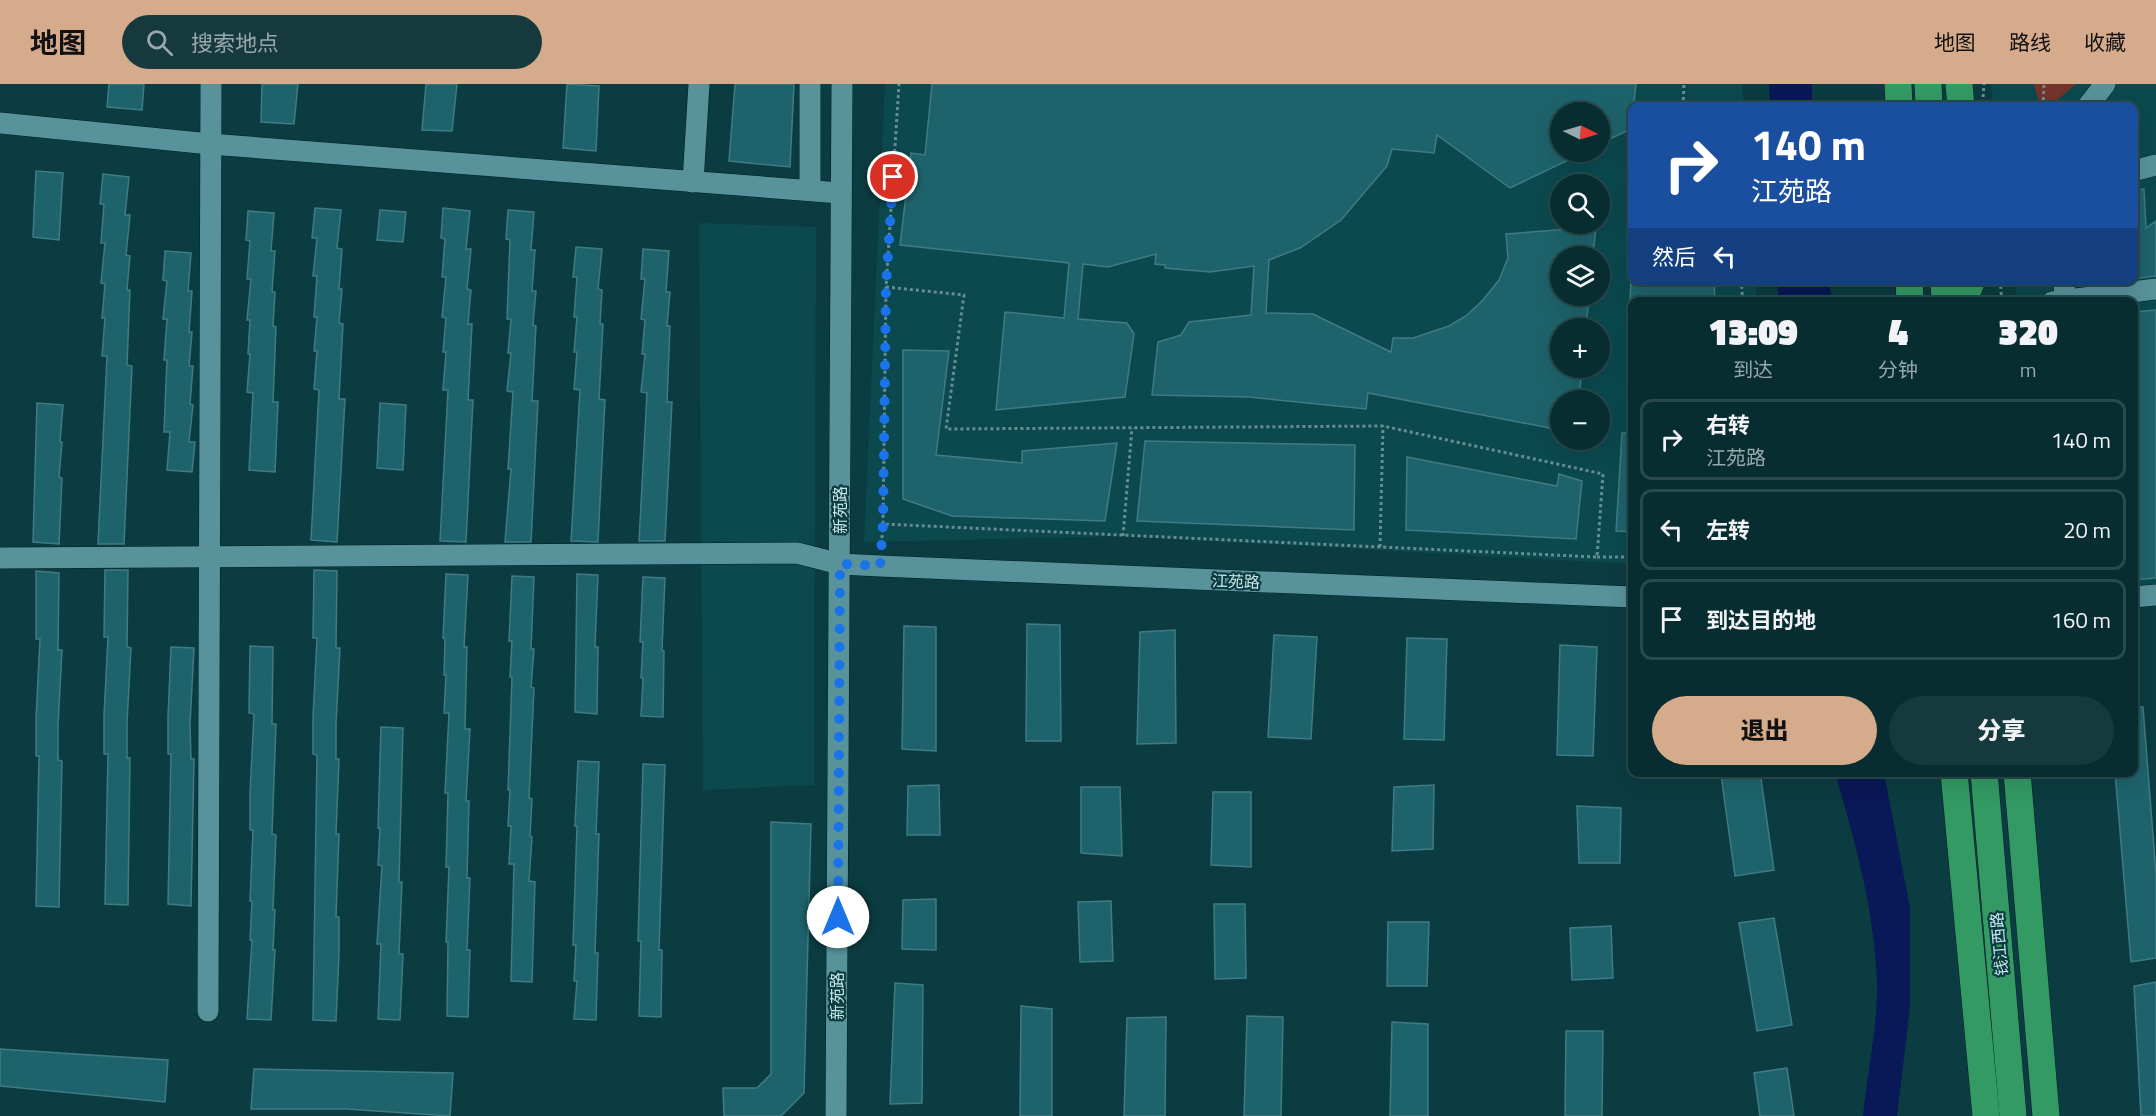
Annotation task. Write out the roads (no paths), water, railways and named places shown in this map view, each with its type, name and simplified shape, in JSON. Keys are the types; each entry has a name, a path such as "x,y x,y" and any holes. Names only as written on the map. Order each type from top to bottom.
{"main road":[{"path":"1898,84 1899,102"},
{"path":"1928,84 1929,102"},
{"path":"1959,84 1961,102"},
{"path":"1954,777 1986,1116"},
{"name":"钱江西路","path":"1984,777 2013,1116"},
{"path":"2017,777 2046,1116"},
{"path":"1973,981 1996,915"}],"street":[{"path":"208,1011 211,84"},
{"path":"693,182 699,84"},
{"path":"810,84 810,190"},
{"name":"新苑路","path":"836,1116 842,84"},
{"path":"2091,102 2105,84"},
{"path":"0,123 210,144 840,193"},
{"path":"2138,170 2156,165"},
{"path":"2062,296 2156,289"},
{"name":"江苑路","path":"0,558 797,553 840,564 1628,597"},
{"path":"2138,597 2156,595"}]}
